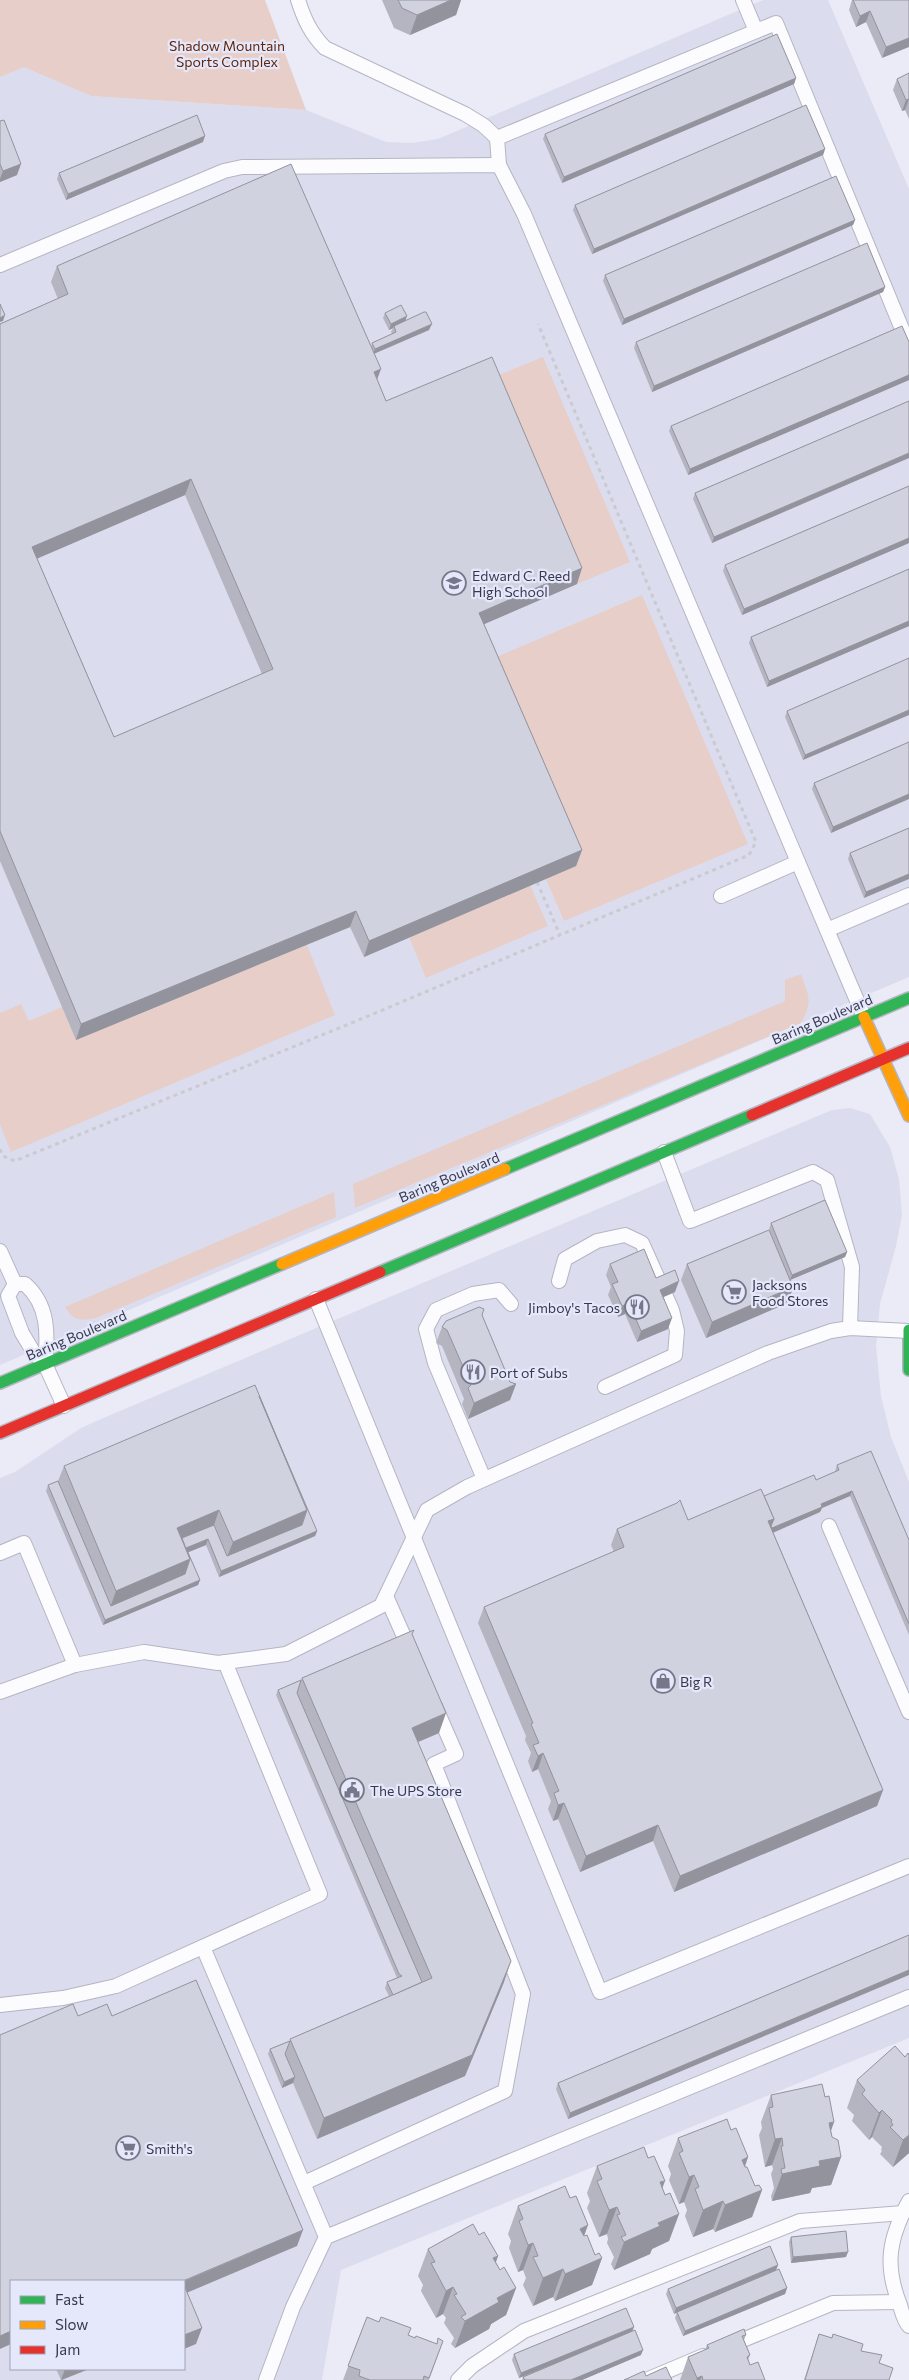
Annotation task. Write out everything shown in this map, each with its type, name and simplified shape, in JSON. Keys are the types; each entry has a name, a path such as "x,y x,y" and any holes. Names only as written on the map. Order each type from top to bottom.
{"main road":[{"name":"Baring Boulevard","path":"0,1383 909,998"},
{"path":"864,1017 909,1116"},
{"path":"0,1433 909,1048"},
{"path":"909,1330 909,1370"}],"lane":[{"path":"298,0 314,38 325,48 465,114 483,125 497,138 499,165 524,214 864,1017"},
{"path":"743,0 756,31"},
{"path":"497,138 776,23 909,346"},
{"path":"0,266 233,169 499,165"},
{"path":"721,896 798,862"},
{"path":"827,930 909,895"},
{"path":"664,1152 690,1222 813,1172 828,1180 852,1268 850,1328"},
{"path":"559,1282 565,1259 597,1241 625,1235 642,1243 672,1310 677,1331 675,1354 605,1386"},
{"path":"0,1252 15,1284"},
{"path":"15,1284 8,1296 10,1305 30,1346 45,1364 64,1406"},
{"path":"15,1284 25,1284 33,1291 46,1319 45,1364"},
{"path":"484,1479 436,1363 426,1329 436,1310 473,1294 499,1290 511,1304"},
{"path":"316,1299 600,1992 909,1866"},
{"path":"1,1690 75,1665 144,1652 218,1663 286,1654 381,1606 427,1510 467,1486 768,1353 831,1331 850,1328 909,1330"},
{"path":"829,1526 909,1712"},
{"path":"0,1553 24,1543 75,1665"},
{"path":"386,1596 417,1666"},
{"path":"0,2006 63,1998 116,1986 320,1894 225,1662"},
{"path":"304,2183 504,2091 523,1994 434,1764 456,1754 429,1693"},
{"path":"203,1947 326,2237"},
{"path":"266,2380 293,2307 326,2237 909,1997"},
{"path":"906,2207 896,2225 889,2257 892,2284 909,2326"},
{"path":"458,2380 472,2366 524,2331 800,2221 906,2207"},
{"path":"646,2380 833,2303 898,2302"}],"path":[{"path":"0,1149 3,1156 15,1161 749,855 756,842 538,324"},
{"path":"537,882 560,935"}],"shaded area":[{"name":"Edward C. Reed High School","path":"763,0 828,0 909,189 909,977 0,1365 0,77 24,66 91,96 306,110 386,142 412,143 438,139"},
{"path":"850,1108 870,1114 890,1147 899,1179 902,1215 896,1246 880,1304 876,1346 881,1396 891,1437 909,1482 909,2038 341,2270 322,2380 0,2380 0,1478 15,1472 81,1428 832,1110"}],"green space":[{"name":"Shadow Mountain Sports Complex","path":"0,0 265,0 306,110 91,96 24,67 0,77"},
{"path":"543,357 630,562 577,584 489,379"},
{"path":"642,595 748,844 564,921 546,879 576,865 487,661"},
{"path":"530,885 548,926 426,978 409,937"},
{"path":"307,945 335,1015 11,1152 0,1125 0,1013 21,1004 29,1021 62,1007 76,1039"},
{"path":"801,974 809,999 805,1016 801,1023 355,1208 353,1184 785,1001 785,980"},
{"path":"334,1192 336,1217 96,1318 78,1319 71,1315 65,1307"}],"building":[{"path":"398,0 451,0 417,15 402,8"},
{"path":"853,0 909,0 909,38 886,47 870,11 860,16"},
{"path":"777,34 796,78 564,177 545,134"},
{"path":"909,73 909,99 906,100 897,79"},
{"path":"806,105 825,149 594,249 575,205"},
{"path":"197,115 205,136 68,194 59,173"},
{"path":"4,120 21,164 3,171 0,164 0,121"},
{"path":"291,164 381,369 374,372 386,401 492,357 582,568 479,613 582,850 369,941 356,911 81,1024 0,831 0,324 68,294 57,266","holes":["191,479 273,669 114,737 32,547"]},
{"path":"836,176 855,220 624,319 605,275"},
{"path":"867,243 885,287 654,386 636,342"},
{"path":"0,304 5,315 0,318"},
{"path":"401,305 407,316 391,324 385,313"},
{"path":"426,312 432,324 375,349 372,343 396,332 394,326"},
{"path":"902,326 909,342 909,375 690,469 671,426"},
{"path":"909,401 909,453 714,537 695,493"},
{"path":"909,486 909,538 744,609 725,565"},
{"path":"909,569 909,621 769,681 751,637"},
{"path":"909,658 909,710 805,755 787,711"},
{"path":"909,742 909,794 833,827 814,783"},
{"path":"909,828 909,874 866,892 850,853"},
{"path":"825,1200 847,1252 792,1275 771,1223"},
{"name":"Jacksons Food Stores","path":"769,1230 793,1287 712,1322 687,1264"},
{"name":"Jimboy's Tacos","path":"644,1249 656,1278 675,1270 679,1281 660,1290 672,1318 641,1331 629,1303 622,1306 612,1284 618,1282 610,1264"},
{"path":"479,1307 484,1309 482,1315 510,1382 516,1384 474,1403 468,1388 471,1385 447,1330 442,1327 446,1321"},
{"path":"255,1385 307,1510 233,1542 219,1510 177,1528 190,1559 116,1591 64,1466"},
{"path":"259,1396 317,1531 221,1571 208,1539 186,1548 200,1580 105,1620 48,1485 58,1481 111,1606 185,1574 190,1559 182,1538 214,1525 227,1556 302,1525 307,1510"},
{"path":"871,1451 909,1540 909,1624 852,1491 821,1504 822,1507 772,1528 774,1519 764,1496 814,1475 816,1480 839,1470 837,1465"},
{"name":"Big R","path":"761,1489 774,1519 768,1521 883,1790 680,1876 658,1825 586,1856 564,1803 558,1805 554,1793 559,1791 543,1753 538,1756 533,1745 539,1743 531,1724 533,1723 484,1607 624,1547 617,1529 680,1500 688,1520"},
{"path":"414,1630 412,1634 446,1713 412,1728 511,1961 472,2055 324,2118 290,2039 432,1978 302,1678"},
{"path":"301,1680 297,1693 422,1982 393,1995 387,1982 402,1976 399,1974 278,1690"},
{"path":"909,1935 909,1970 570,2113 558,2083"},
{"name":"Smith's","path":"196,1980 303,2230 185,2280 10,2280 10,2331 0,2336 0,2035 73,2004 78,2016 107,2004 112,2016"},
{"path":"290,2041 285,2054 295,2077 284,2082 270,2049"},
{"path":"895,2046 905,2057 909,2054 909,2135 903,2140 890,2127 893,2125 892,2120 882,2110 879,2113 862,2094 865,2090 857,2080"},
{"path":"822,2084 825,2097 829,2096 834,2122 829,2123 832,2137 838,2140 841,2157 819,2161 820,2166 782,2174 781,2169 785,2168 781,2146 783,2146 782,2138 775,2139 769,2108 773,2107 771,2095"},
{"path":"727,2119 731,2130 736,2128 748,2157 742,2160 745,2167 747,2167 755,2186 759,2185 762,2190 725,2205 723,2201 703,2210 695,2189 699,2187 694,2175 689,2177 679,2153 683,2151 678,2138"},
{"path":"644,2147 648,2158 654,2156 665,2181 660,2182 665,2195 670,2193 679,2214 658,2223 660,2226 624,2242 621,2237 626,2235 617,2215 620,2214 617,2207 609,2210 597,2181 602,2179 597,2166"},
{"path":"565,2186 570,2198 576,2196 588,2225 580,2229 584,2236 587,2235 595,2255 599,2253 602,2258 565,2274 563,2269 543,2278 533,2257 538,2256 533,2243 528,2245 519,2221 523,2219 518,2206"},
{"path":"473,2224 479,2235 484,2232 498,2256 493,2258 500,2270 504,2267 516,2288 497,2298 499,2302 465,2321 461,2317 466,2314 454,2295 457,2294 453,2287 446,2291 431,2263 435,2262 428,2249"},
{"path":"846,2231 848,2252 793,2257 791,2237"},
{"path":"770,2246 778,2265 676,2308 668,2289"},
{"path":"779,2269 787,2288 685,2331 677,2312"},
{"path":"185,2287 202,2328 185,2335"},
{"path":"626,2308 634,2327 521,2373 514,2354"},
{"path":"367,2317 379,2322 381,2317 411,2328 408,2335 415,2338 416,2336 437,2344 438,2338 443,2341 429,2378 424,2376 423,2380 370,2380 359,2376 360,2370 348,2366"},
{"path":"744,2329 746,2335 742,2336 750,2355 747,2357 750,2365 758,2362 765,2380 703,2380 702,2376 697,2378 688,2357 709,2348 707,2345"},
{"path":"635,2330 643,2350 571,2380 525,2380 523,2377"},
{"path":"819,2334 832,2338 833,2334 863,2344 861,2351 882,2355 879,2363 893,2368 889,2380 805,2380"},
{"path":"666,2367 672,2380 624,2380 644,2371 646,2376"}],"traffic: fast":[{"path":"505,1169 909,998"},
{"path":"380,1272 752,1115"},
{"path":"0,1383 282,1264"},
{"path":"909,1330 909,1370"}],"traffic: slow":[{"path":"864,1017 909,1116"},
{"path":"282,1264 505,1169"}],"traffic: jam":[{"path":"752,1115 909,1048"},
{"path":"0,1433 380,1272"}],"place":[{"name":"Edward C. Reed High School","path":"454,583"},
{"name":"Jacksons Food Stores","path":"734,1292"},
{"name":"Jimboy's Tacos","path":"637,1307"},
{"name":"Port of Subs","path":"473,1372"},
{"name":"Big R","path":"663,1681"},
{"name":"The UPS Store","path":"352,1790"},
{"name":"Smith's","path":"128,2148"}]}
